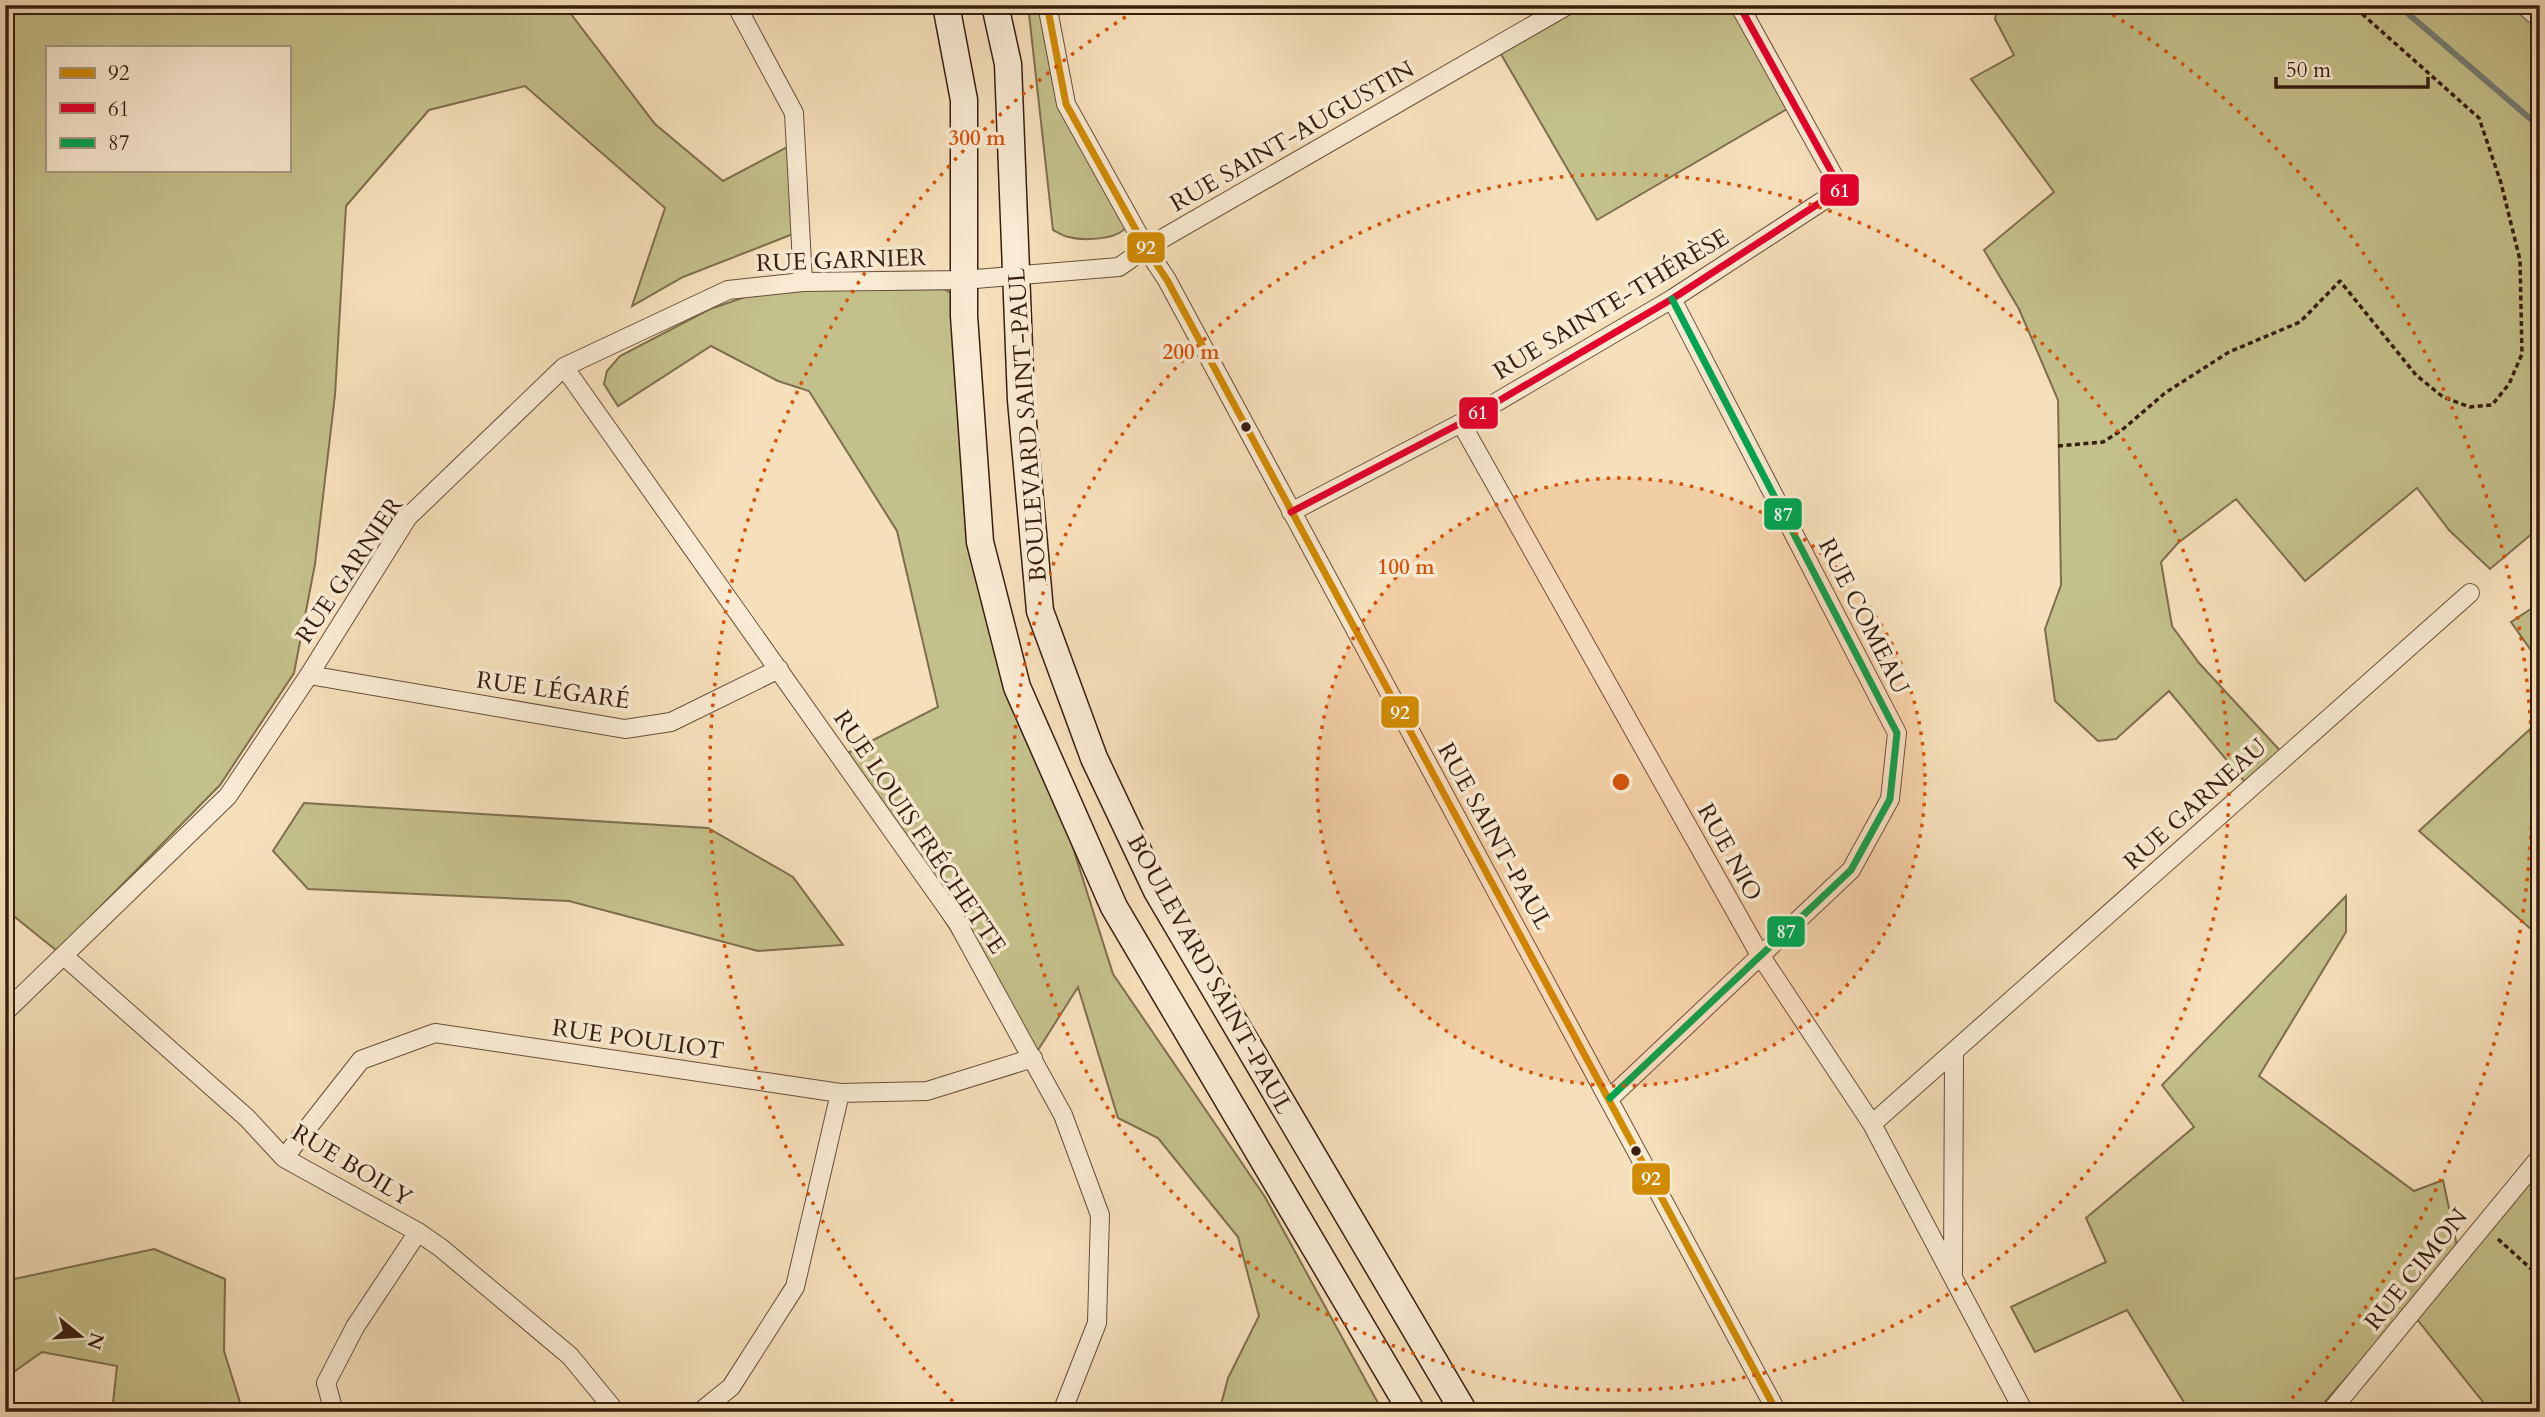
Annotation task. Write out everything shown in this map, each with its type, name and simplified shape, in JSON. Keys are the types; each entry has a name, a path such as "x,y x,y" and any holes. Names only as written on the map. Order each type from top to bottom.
{"main road":[{"name":"BOULEVARD SAINT-PAUL","path":"946,5 964,100 955,280 979,542 1017,687 1114,907 1412,1412"},
{"name":"BOULEVARD SAINT-PAUL","path":"995,5 1008,64 1021,400 1040,611 1094,758 1157,891 1464,1412"}],"street":[{"path":"736,5 794,113 803,282"},
{"name":"RUE SAINT-PAUL","path":"1052,5 1049,15 1066,104 1146,248 1167,280 1777,1412"},
{"name":"RUE SAINT-AUGUSTIN","path":"955,280 1119,267 1146,248 1568,5"},
{"name":"RUE SAINTE-THÉRÈSE","path":"1291,512 1461,423 1672,299 1841,189 1739,5"},
{"name":"RUE GARNIER","path":"5,1012 228,796 309,675 408,517 564,368 728,290 803,282 955,280"},
{"name":"RUE COMEAU","path":"1672,299 1897,733 1890,799 1851,870 1760,956"},
{"name":"RUE LOUIS FRÉCHETTE","path":"564,368 957,922 1063,1115 1100,1215 1097,1323 1062,1412"},
{"name":"RUE NIO","path":"1461,423 1760,956 1872,1124 2024,1412"},
{"name":"RUE GARNEAU","path":"1872,1124 2470,593"},
{"name":"RUE LÉGARÉ","path":"309,675 625,729 671,722 779,669"},
{"name":"RUE BOILY","path":"64,956 247,1118 284,1158 418,1232 441,1248 570,1356 616,1412"},
{"path":"1610,1098 1760,956"},
{"name":"RUE POULIOT","path":"284,1158 360,1060 435,1033 840,1094 927,1091 1032,1058"},
{"path":"1953,1277 1954,1052"},
{"path":"701,1412 731,1387 795,1287 840,1094"},
{"name":"RUE CIMON","path":"2339,1408 2540,1157"},
{"path":"334,1412 326,1383 355,1326 418,1232"}],"lane":[{"path":"2517,5 2540,25"}],"path":[{"path":"2058,446 2103,442 2122,430 2165,393 2229,352 2300,322 2340,281 2416,375 2443,397 2470,407 2492,405 2510,384 2522,354 2521,260 2501,183 2479,118 2352,5"},
{"path":"2489,1230 2540,1278"}],"shaded area":[{"path":"5,5 564,5 655,124 723,181 789,146 798,232 683,277 632,306 665,208 525,86 429,110 346,206 335,395 315,564 294,673 220,785 57,951 5,909"},
{"path":"1028,5 1052,5 1066,104 1126,227 1115,235 1083,239 1053,230"},
{"path":"1558,5 1737,5 1794,105 1597,220 1494,42"},
{"path":"1998,5 2517,5 2540,25 2540,527 2490,569 2449,530 2417,488 2305,581 2236,499 2178,543 2161,562 2172,626 2199,663 2286,757 2250,788 2169,691 2116,739 2098,741 2055,701 2045,629 2061,585 2058,400 2019,309 1984,250 2054,192 1971,79 2014,55 1995,19"},
{"path":"944,289 959,298 968,478 1061,810 1113,974 1265,1197 1383,1412 1219,1412 1228,1378 1259,1316 1238,1237 1158,1138 1118,1118 1078,987 1033,1058 840,757 938,707 897,531 809,391 778,381 711,346 618,406 604,384 607,371 620,356 710,309 748,296 804,290"},
{"path":"2540,603 2540,663 2511,622"},
{"path":"2540,720 2540,937 2419,831"},
{"path":"304,803 708,828 793,877 843,945 758,951 569,901 308,889 273,851"},
{"path":"2346,896 2346,932 2259,1076 2414,1191 2443,1180 2457,1246 2540,1145 2540,1412 2491,1412 2408,1308 2316,1412 2190,1412 2127,1310 2035,1352 2011,1307 2106,1262 2086,1218 2194,1127 2162,1085"},
{"path":"154,1249 225,1279 224,1351 243,1412 112,1412 117,1366 42,1352 5,1378 5,1281"}],"waterway":[{"path":"2398,5 2540,127"}],"transit line":[{"name":"92","path":"1052,5 1049,15 1066,104 1146,248 1167,280 1777,1412"},
{"name":"61","path":"1291,512 1461,423 1672,299 1841,189 1739,5"},
{"name":"87","path":"1610,1098 1851,870 1890,799 1897,733 1672,299"}]}
